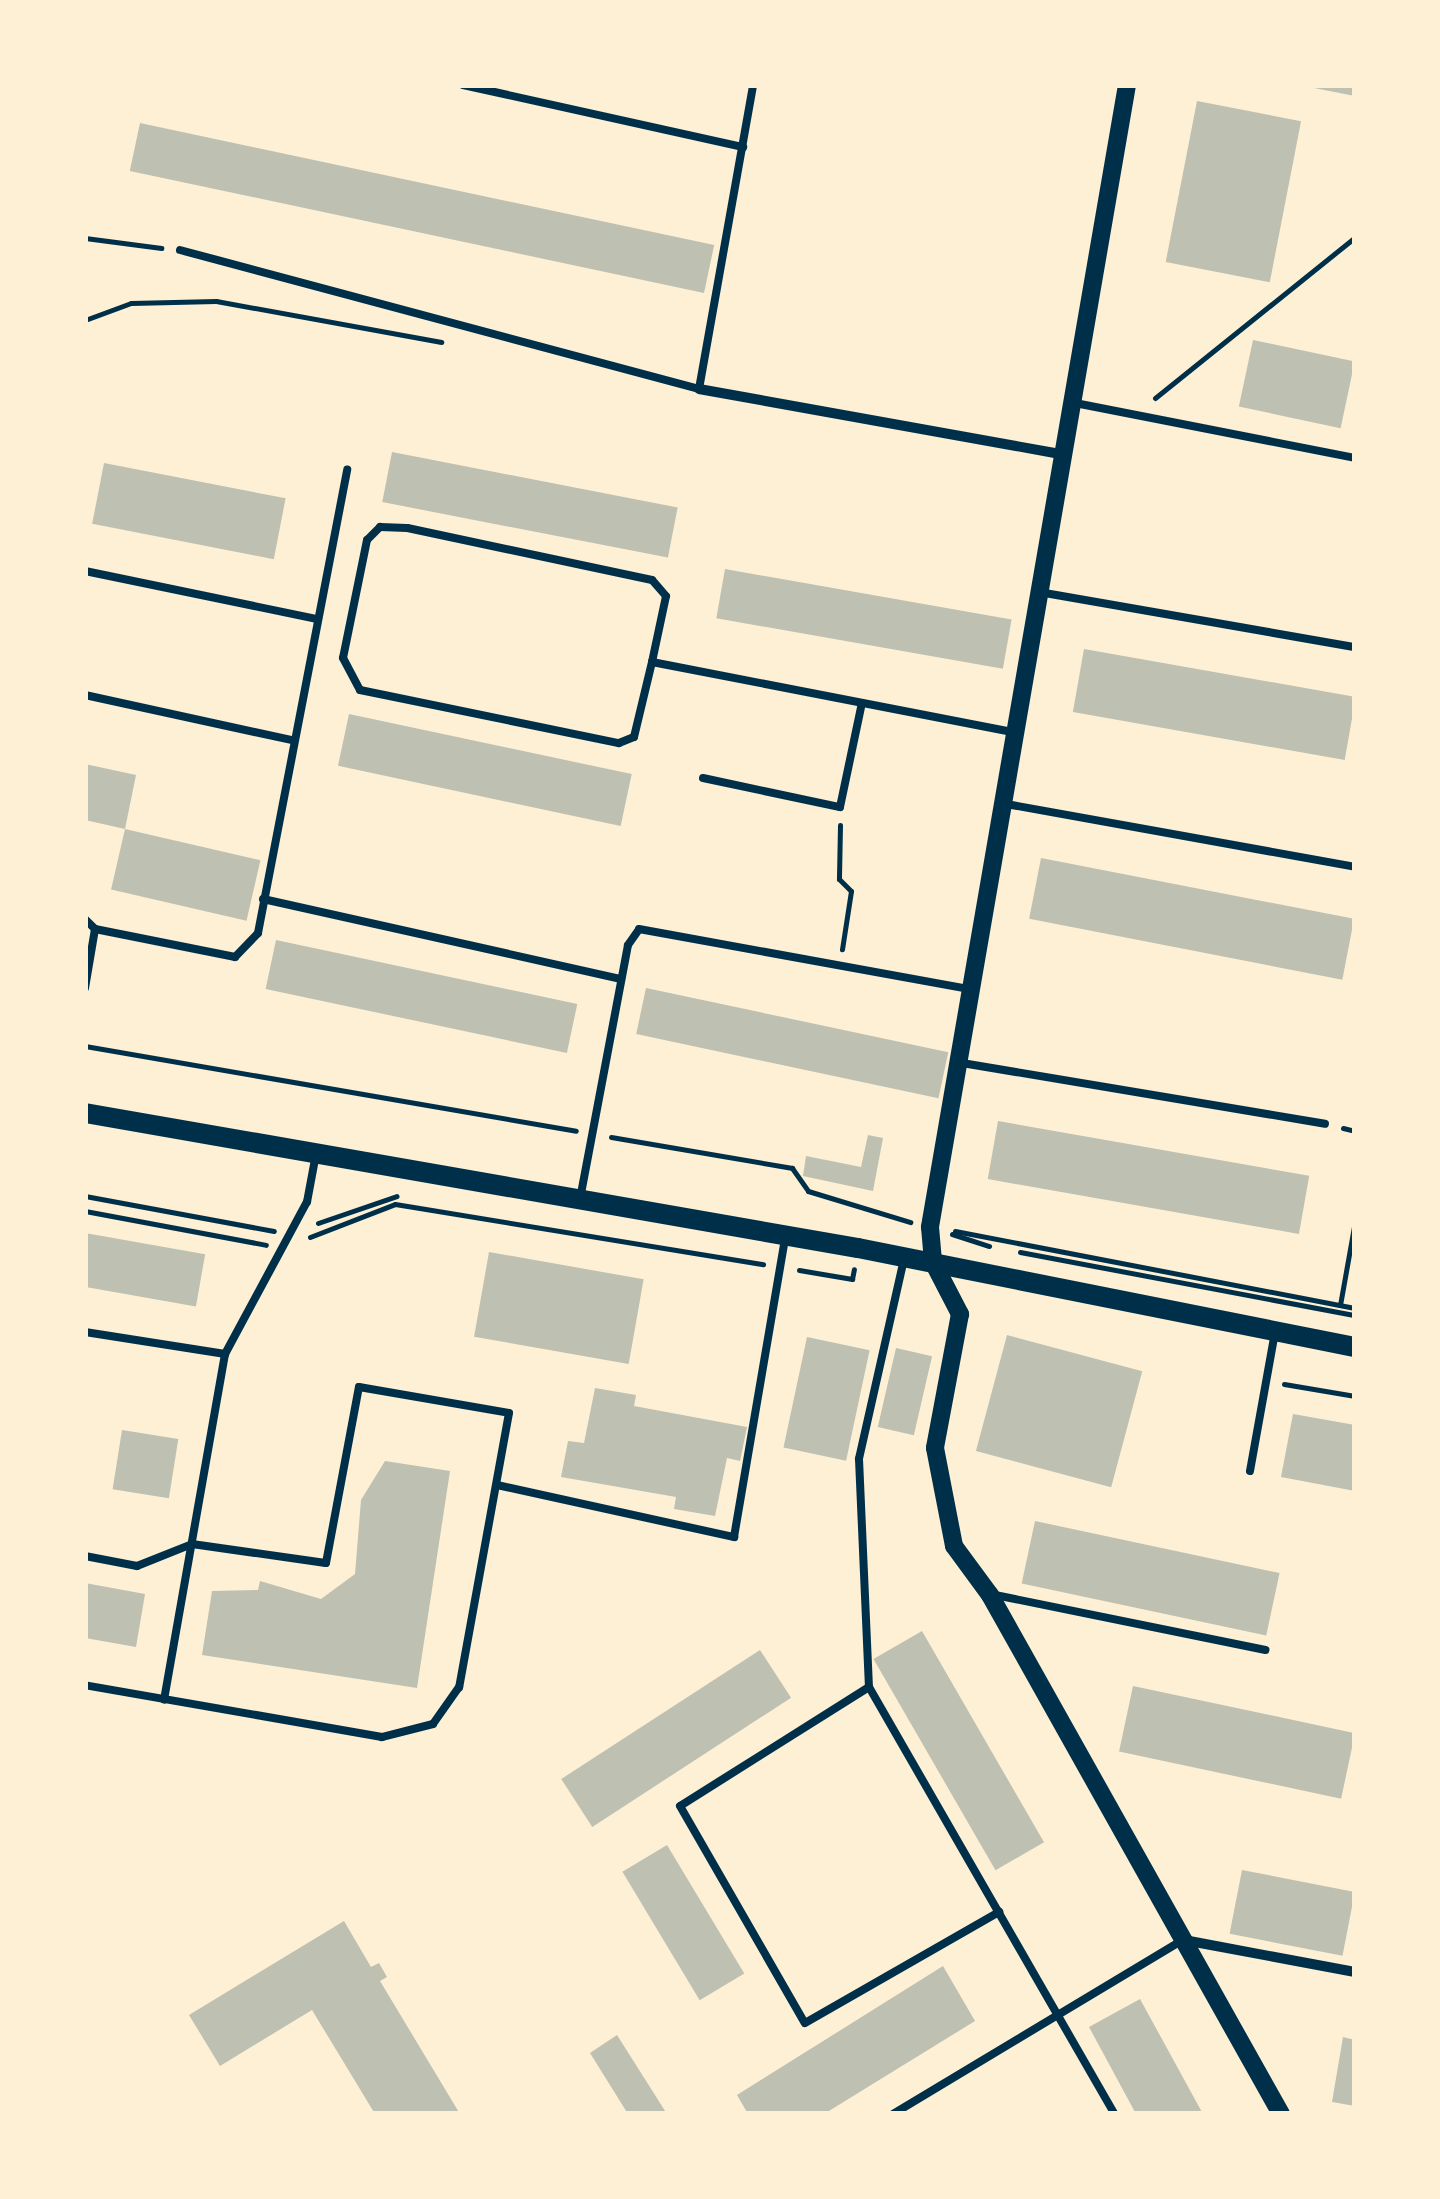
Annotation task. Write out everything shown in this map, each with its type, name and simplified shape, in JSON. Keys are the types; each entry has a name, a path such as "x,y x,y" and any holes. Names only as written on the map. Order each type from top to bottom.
{"main road":[{"path":"85,1113 933,1262 1355,1348"}],"street":[{"path":"1128,85 1069,402 1006,804 930,1227 933,1262 960,1314 935,1448 954,1546 990,1594 1281,2114"},
{"path":"700,389 1060,454"},
{"path":"1183,1940 1355,1972"}],"lane":[{"path":"463,85 744,146"},
{"path":"180,250 700,389 753,85"},
{"path":"1069,402 1355,458"},
{"path":"85,920 94,930 235,957 258,934 292,740 347,470"},
{"path":"380,527 406,528 652,580 666,596 652,662 634,737 620,743 360,690 343,658 367,540 380,527"},
{"path":"85,571 316,619"},
{"path":"1038,592 1355,647"},
{"path":"652,662 1016,733"},
{"path":"85,695 292,740"},
{"path":"703,778 840,808 862,703"},
{"path":"1006,804 1355,867"},
{"path":"263,900 621,980"},
{"path":"580,1199 621,980 638,928 974,990"},
{"path":"85,988 94,930"},
{"path":"962,1063 1325,1124"},
{"path":"164,1700 226,1354 290,1234 316,1154"},
{"path":"498,1484 734,1538 786,1236"},
{"path":"904,1257 860,1458 869,1688 1115,2114"},
{"path":"85,1332 226,1354"},
{"path":"1250,1470 1274,1332"},
{"path":"85,1556 138,1566 192,1544 326,1562 358,1387 509,1413 459,1687 434,1724 382,1737 85,1686"},
{"path":"990,1594 1265,1650"},
{"path":"869,1688 680,1806 718,1873 806,2023 999,1912"},
{"path":"893,2114 1183,1940"}],"path":[{"path":"85,238 180,250"},
{"path":"1134,415 1355,238"},
{"path":"85,320 131,303 216,301 448,344"},
{"path":"840,808 839,878 851,891 840,963"},
{"path":"85,1046 792,1168 808,1191 864,1212 1355,1311"},
{"path":"85,1196 290,1234 394,1196 780,1264"},
{"path":"85,1211 283,1248 395,1204 853,1274"},
{"path":"1340,1305 1355,1221"},
{"path":"930,1227 1355,1311"},
{"path":"1267,1380 1355,1396"}],"building":[{"path":"1355,85 1355,96 1309,87"},
{"path":"1197,101 1301,121 1270,282 1166,262"},
{"path":"140,123 714,245 704,293 130,171"},
{"path":"1253,340 1355,362 1341,428 1239,407"},
{"path":"392,452 678,508 668,558 382,502"},
{"path":"104,463 286,498 274,559 92,524"},
{"path":"725,569 1012,620 1003,669 716,618"},
{"path":"1084,649 1355,697 1345,760 1073,712"},
{"path":"349,714 632,774 621,826 338,766"},
{"path":"85,764 136,775 125,829 85,820"},
{"path":"125,829 260,860 246,921 111,889"},
{"path":"1041,858 1354,919 1342,980 1029,919"},
{"path":"276,940 577,1004 567,1053 266,989"},
{"path":"646,988 948,1052 938,1098 636,1034"},
{"path":"998,1121 1309,1176 1299,1234 988,1179"},
{"path":"868,1135 883,1138 873,1191 803,1176 806,1156 861,1167"},
{"path":"85,1233 205,1254 196,1306 85,1287"},
{"path":"489,1252 644,1279 629,1364 474,1337"},
{"path":"1007,1335 1142,1371 1111,1487 976,1451"},
{"path":"807,1337 870,1350 846,1461 784,1448"},
{"path":"896,1348 932,1356 914,1435 878,1427"},
{"path":"595,1388 636,1395 634,1406 747,1427 740,1461 727,1458 715,1516 674,1509 676,1497 561,1477 568,1441 584,1443"},
{"path":"1293,1414 1355,1425 1355,1491 1281,1477"},
{"path":"122,1430 178,1439 169,1498 113,1489"},
{"path":"385,1461 450,1471 417,1688 202,1655 212,1591 258,1590 260,1581 321,1599 355,1574 361,1500"},
{"path":"1035,1521 1280,1573 1266,1636 1022,1584"},
{"path":"85,1583 145,1594 136,1647 85,1638"},
{"path":"922,1631 1044,1842 996,1870 874,1659"},
{"path":"760,1650 791,1698 592,1827 561,1779"},
{"path":"1133,1686 1355,1733 1341,1799 1119,1752"},
{"path":"667,1845 744,1974 700,2000 622,1872"},
{"path":"1242,1870 1355,1892 1342,1956 1230,1934"},
{"path":"344,1921 371,1967 379,1963 387,1977 380,1981 460,2114 375,2114 312,2010 220,2066 189,2015"},
{"path":"943,1966 975,2021 824,2114 748,2114 737,2095"},
{"path":"1140,1999 1203,2114 1136,2114 1089,2027"},
{"path":"617,2035 667,2114 628,2114 590,2053"},
{"path":"1343,2037 1355,2040 1355,2106 1332,2102"}]}
